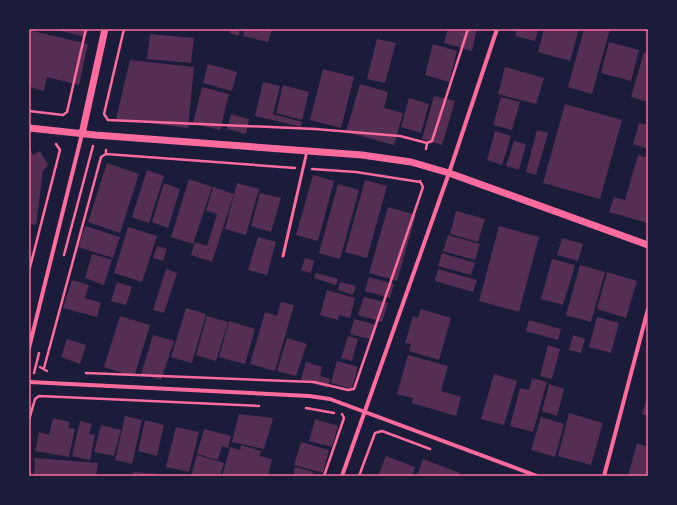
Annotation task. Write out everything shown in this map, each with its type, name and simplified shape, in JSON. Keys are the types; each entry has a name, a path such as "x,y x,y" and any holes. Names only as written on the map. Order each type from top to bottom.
{"street":[{"path":"29,348 82,134 105,29"},
{"path":"342,476 364,410 449,173 497,29"},
{"path":"29,128 82,134 307,151 411,162 449,173 648,245"},
{"path":"604,476 648,309"},
{"path":"29,382 309,396 330,399 364,410 537,476"}],"lane":[{"path":"283,256 307,151"}],"path":[{"path":"29,111 62,117 67,112 86,29"},
{"path":"106,118 124,29"},
{"path":"100,114 106,118 315,129 400,136 427,143 432,141 468,29"},
{"path":"426,149 427,143"},
{"path":"56,144 60,150 65,151"},
{"path":"29,271 60,150"},
{"path":"53,372 45,371 42,368 99,157 106,154 301,168"},
{"path":"309,169 356,172 420,182"},
{"path":"85,373 314,382 347,392 354,389 422,187 420,182 421,178"},
{"path":"29,420 34,399 39,395 266,406"},
{"path":"298,407 342,414 345,419 324,476"},
{"path":"359,476 374,433 382,431 432,450"}],"building":[{"path":"53,29 88,29 86,37"},
{"path":"230,29 240,29 239,36 229,33"},
{"path":"245,29 272,29 268,42 243,36"},
{"path":"448,29 477,29 472,51 444,43"},
{"path":"517,29 538,29 535,41 515,36"},
{"path":"544,29 579,29 570,61 538,52"},
{"path":"584,29 610,29 592,94 568,87"},
{"path":"29,30 88,44 79,85 47,77 44,91 29,87"},
{"path":"150,34 194,38 191,63 147,59"},
{"path":"377,39 396,43 385,83 367,79"},
{"path":"609,42 639,50 631,81 601,73"},
{"path":"433,44 457,51 449,82 425,75"},
{"path":"644,52 648,54 648,102 631,97"},
{"path":"130,60 194,67 188,128 116,119"},
{"path":"208,64 237,72 232,91 203,83"},
{"path":"505,67 544,78 536,104 498,94"},
{"path":"323,69 354,77 341,128 310,120"},
{"path":"263,82 280,86 273,114 302,122 301,127 255,116"},
{"path":"360,84 388,92 384,108 403,113 394,145 346,132"},
{"path":"283,85 309,92 302,120 276,113"},
{"path":"202,87 229,94 220,130 193,123"},
{"path":"434,96 455,101 442,145 422,139"},
{"path":"501,97 520,102 512,130 493,125"},
{"path":"409,98 429,104 421,133 401,127"},
{"path":"565,104 622,120 600,199 543,183"},
{"path":"231,114 249,119 246,134 227,129"},
{"path":"639,123 648,125 648,149 633,144"},
{"path":"537,130 548,133 536,175 526,172"},
{"path":"495,131 511,136 502,165 487,160"},
{"path":"514,141 526,144 519,170 506,166"},
{"path":"29,147 33,155 40,151 48,165 43,171 36,225 29,224"},
{"path":"638,155 648,158 648,223 609,212 614,197 625,200"},
{"path":"107,163 139,174 120,233 88,222"},
{"path":"147,170 164,176 149,223 132,217"},
{"path":"313,175 334,181 318,241 296,235"},
{"path":"189,179 212,187 193,244 171,237"},
{"path":"365,180 387,186 367,258 345,252"},
{"path":"164,183 180,189 168,228 152,222"},
{"path":"237,183 259,189 246,235 225,229"},
{"path":"338,184 359,190 340,259 319,253"},
{"path":"213,187 234,194 212,262 191,255 195,242 207,246 217,214 206,211"},
{"path":"260,193 281,198 271,232 251,226"},
{"path":"388,207 416,215 397,281 369,273"},
{"path":"456,211 485,219 478,242 450,234"},
{"path":"85,226 120,237 113,258 78,247"},
{"path":"499,226 539,237 519,312 479,301"},
{"path":"128,227 157,236 142,282 114,273"},
{"path":"448,235 480,244 475,260 443,251"},
{"path":"258,237 276,242 267,275 248,270"},
{"path":"562,238 583,244 578,261 557,255"},
{"path":"157,246 167,249 163,261 153,258"},
{"path":"442,253 475,263 471,275 438,266"},
{"path":"92,254 112,260 104,285 85,278"},
{"path":"305,258 314,261 311,273 301,270"},
{"path":"552,259 575,265 563,305 541,299"},
{"path":"580,265 605,272 591,322 566,315"},
{"path":"166,269 177,273 164,313 153,310"},
{"path":"438,269 477,280 473,292 435,281"},
{"path":"607,272 637,281 626,318 597,309"},
{"path":"316,273 338,279 336,285 314,278"},
{"path":"369,277 394,284 390,298 365,291"},
{"path":"72,280 89,285 85,298 101,303 97,317 63,308"},
{"path":"117,282 132,287 126,305 111,301"},
{"path":"340,282 356,286 353,295 338,290"},
{"path":"327,290 355,298 350,318 339,315 338,320 320,315"},
{"path":"364,297 388,303 382,322 358,315"},
{"path":"281,302 294,305 275,371 250,364 265,312 277,316"},
{"path":"186,308 206,314 192,363 171,357"},
{"path":"421,309 451,318 439,360 409,351 411,344 405,343 413,316 418,318"},
{"path":"120,316 150,325 134,377 104,367"},
{"path":"207,316 228,322 216,361 196,355"},
{"path":"597,317 619,323 611,353 589,347"},
{"path":"354,319 377,325 373,340 350,334"},
{"path":"529,320 561,329 558,340 526,331"},
{"path":"229,321 255,329 245,364 219,357"},
{"path":"153,335 174,341 161,380 141,374"},
{"path":"573,335 585,339 581,353 569,350"},
{"path":"348,336 358,339 352,361 341,358"},
{"path":"287,338 307,344 296,376 277,371"},
{"path":"67,339 86,345 80,364 61,357"},
{"path":"548,345 560,349 552,379 540,376"},
{"path":"408,355 448,366 441,391 461,397 456,416 412,403 413,398 397,394"},
{"path":"337,361 358,367 352,389 331,383"},
{"path":"306,362 322,367 320,376 330,379 328,388 301,380"},
{"path":"494,374 517,381 504,425 481,419"},
{"path":"532,378 547,382 533,432 510,426 520,388 529,390"},
{"path":"549,384 564,389 557,416 542,411"},
{"path":"648,395 648,416 642,414"},
{"path":"569,413 603,423 591,465 558,456"},
{"path":"239,414 273,418 264,449 232,442"},
{"path":"125,416 142,420 132,464 115,460"},
{"path":"541,417 564,424 555,457 531,450"},
{"path":"53,418 70,422 68,428 75,429 69,457 35,451 39,432 49,435"},
{"path":"315,419 338,426 332,447 309,441"},
{"path":"145,420 164,425 157,456 138,451"},
{"path":"80,421 92,424 89,434 95,435 90,460 72,456"},
{"path":"101,425 121,430 114,456 94,452"},
{"path":"176,427 199,432 189,472 166,467"},
{"path":"204,429 231,436 228,448 222,446 218,460 197,454"},
{"path":"301,442 329,450 323,473 294,465"},
{"path":"637,443 648,447 648,476 628,476"},
{"path":"241,445 261,451 260,456 272,459 268,476 222,476 230,447 240,450"},
{"path":"197,455 224,463 220,476 191,476"},
{"path":"386,456 415,467 412,476 378,476"},
{"path":"35,458 98,463 96,476 34,476"},
{"path":"423,459 460,473 459,476 417,476"},
{"path":"295,467 313,472 312,476 293,476"},
{"path":"133,472 158,474 158,476 133,476"}]}
